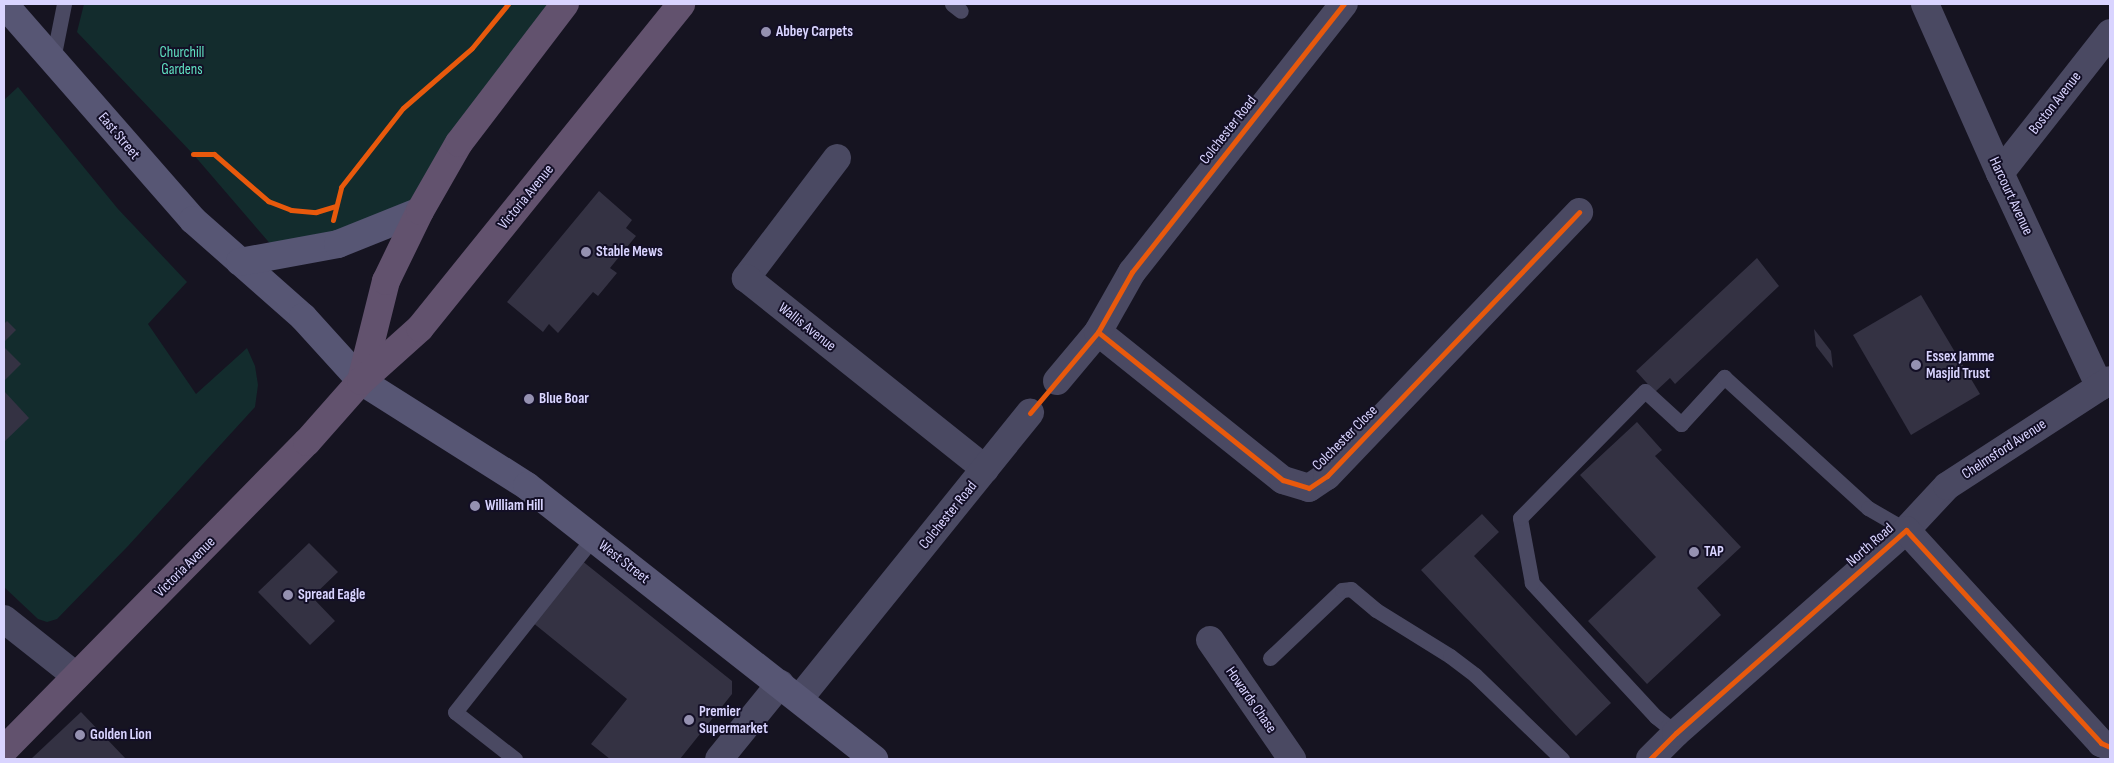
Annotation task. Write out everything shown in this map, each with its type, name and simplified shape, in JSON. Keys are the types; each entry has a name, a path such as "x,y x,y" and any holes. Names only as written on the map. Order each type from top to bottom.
{"highway":[{"name":"Victoria Avenue","path":"362,381 386,281 420,211 459,143 565,4"},
{"name":"Victoria Avenue","path":"4,750 307,442 362,381 420,328 681,4"}],"main road":[{"name":"East Street","path":"4,4 193,220 303,317 362,381"},
{"path":"240,262 338,244 420,211"},
{"name":"West Street","path":"362,381 527,486 874,759"}],"street":[{"name":"Colchester Road","path":"1098,332 1132,272 1344,4"},
{"name":"Harcourt Avenue","path":"1925,4 2000,173 2105,383"},
{"name":"Boston Avenue","path":"2000,173 2110,33"},
{"name":"Wallis Avenue","path":"837,158 746,278 985,469"},
{"name":"Colchester Close","path":"1098,332 1283,480 1309,488 1327,476 1579,212"},
{"path":"1057,381 1098,332"},
{"name":"Chelmsford Avenue","path":"1906,530 1947,486 2105,383"},
{"name":"Colchester Road","path":"719,759 789,692 985,469 1030,413"},
{"name":"North Road","path":"1650,759 1676,733 1906,530 2100,750"},
{"path":"4,619 76,676"},
{"name":"Howards Chase","path":"1210,640 1292,759"}],"lane":[{"path":"52,59 64,4"},
{"path":"1676,733 1656,717 1532,583 1520,518 1645,391 1681,424 1724,377 1868,508 1906,530"},
{"path":"515,759 455,712 593,538"},
{"path":"1270,658 1342,590 1351,589 1376,610 1475,675 1562,759"}],"green space":[{"name":"Churchill Gardens","path":"84,4 577,4 420,211 273,247 193,154 77,32"},
{"path":"18,87 118,209 187,282 148,324 196,394 247,348 255,366 258,385 255,407 128,546 57,619 47,622 38,619 4,587 4,100"}],"building":[{"name":"Stable Mews","path":"599,191 632,220 626,228 636,236 610,268 617,273 598,296 593,292 558,333 549,324 543,332 507,302"},
{"path":"1757,258 1779,286 1675,384 1670,378 1655,392 1636,371"},
{"name":"Essex Jamme Masjid Trust","path":"1921,295 1980,394 1911,435 1853,335"},
{"path":"7,321 16,330 4,342 4,324"},
{"path":"1814,329 1831,351 1833,368 1816,346"},
{"path":"4,347 21,364 4,381"},
{"path":"4,391 29,418 4,442"},
{"name":"TAP","path":"1637,422 1662,450 1655,456 1741,547 1697,588 1721,615 1647,684 1588,621 1656,557 1580,475"},
{"path":"1482,514 1499,532 1474,556 1611,703 1576,736 1421,570"},
{"name":"Spread Eagle","path":"309,543 338,572 312,597 335,621 310,645 258,592"},
{"path":"581,560 732,681 732,694 680,759 610,759 591,744 627,699 532,622"},
{"name":"Golden Lion","path":"81,712 126,759 31,759"}],"cycle path":[{"path":"333,220 341,187 403,108 472,48 508,4"},
{"path":"1030,413 1098,332 1132,272 1344,4"},
{"path":"193,154 214,154 268,201 291,210 316,212 336,206"},
{"path":"1098,332 1283,480 1309,488 1327,476 1579,212"},
{"path":"1650,759 1676,733 1906,530 2101,743 2110,747"}],"place":[{"name":"Abbey Carpets","path":"766,32"},
{"name":"Stable Mews","path":"586,252"},
{"name":"Essex Jamme Masjid Trust","path":"1916,365"},
{"name":"Blue Boar","path":"529,399"},
{"name":"William Hill","path":"475,506"},
{"name":"TAP","path":"1694,552"},
{"name":"Spread Eagle","path":"288,595"},
{"name":"Premier Supermarket","path":"689,720"},
{"name":"Golden Lion","path":"80,735"}]}
